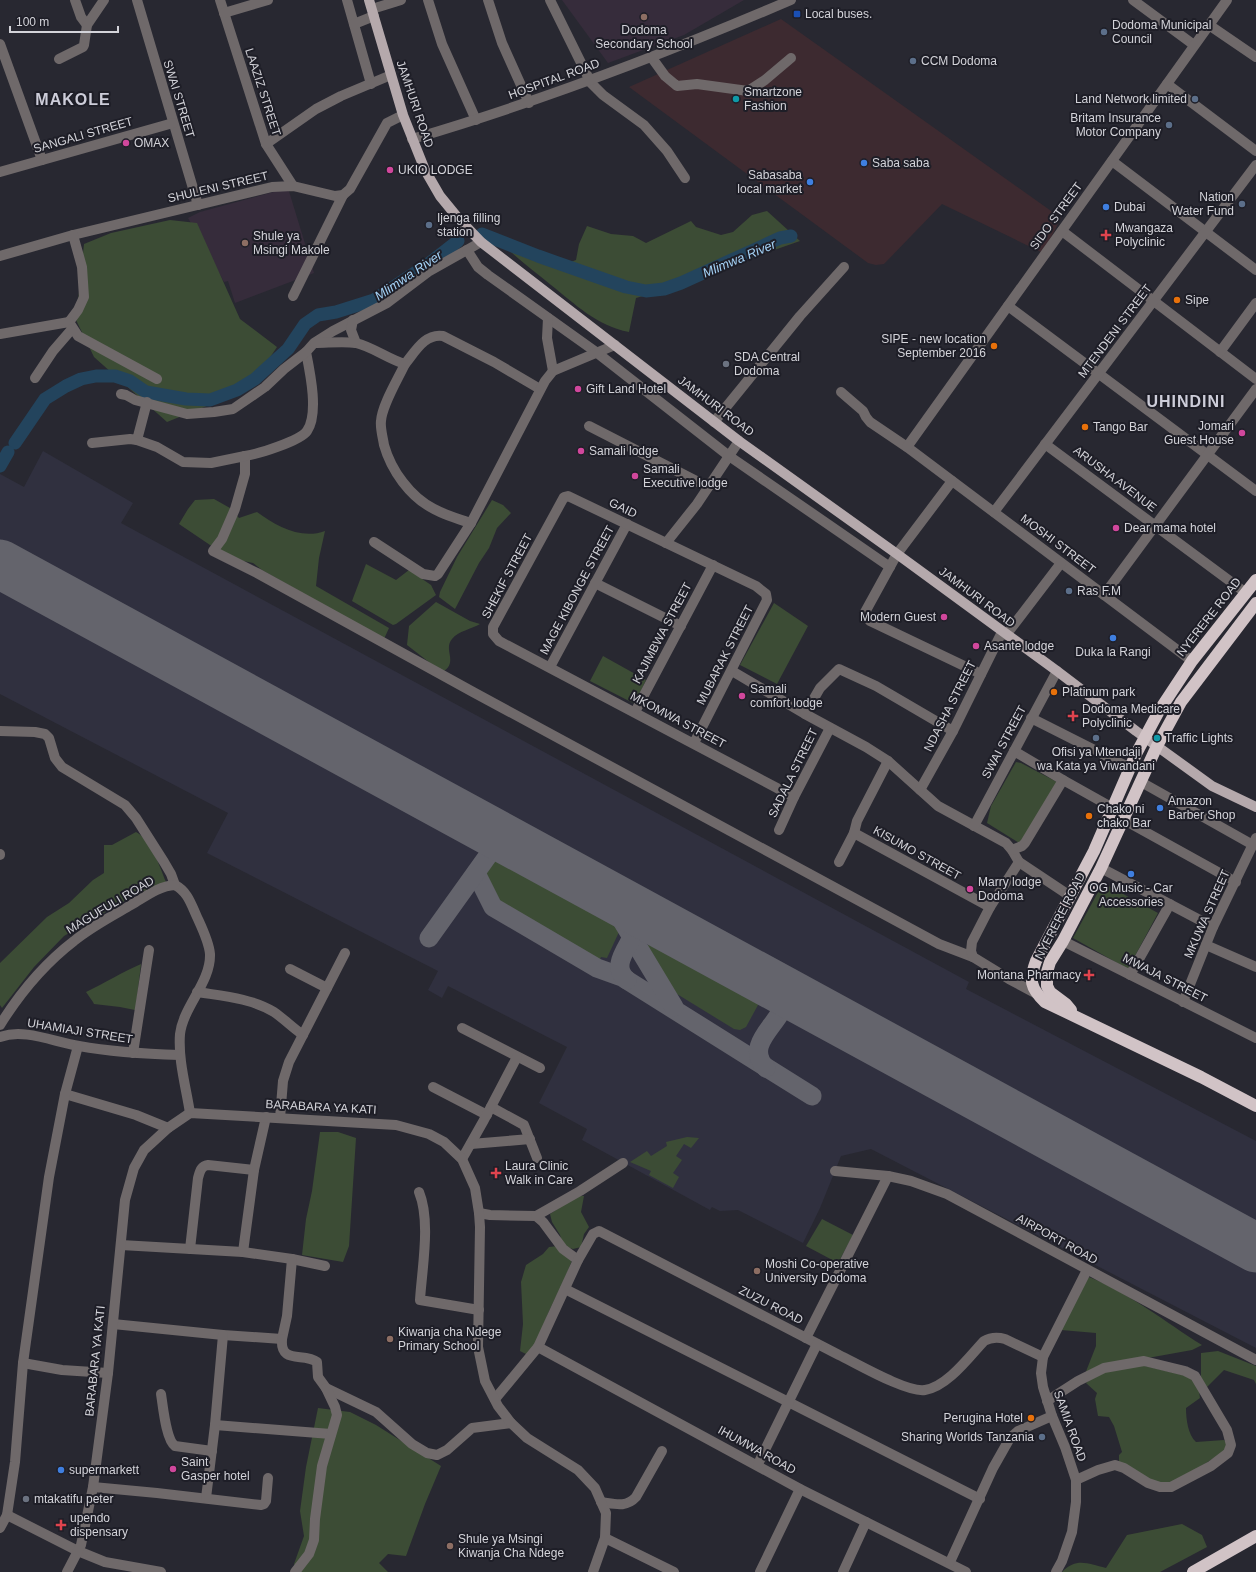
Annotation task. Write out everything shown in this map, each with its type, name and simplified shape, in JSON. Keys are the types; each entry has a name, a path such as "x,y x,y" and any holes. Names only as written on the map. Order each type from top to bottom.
{"highway":[{"name":"NYERERE ROAD","path":"1037,994 1030,977 1032,970 1094,851 1144,736 1158,711 1192,661 1256,580"},
{"name":"NYERERE ROAD","path":"1076,1016 1066,1004 1050,992 1047,972 1056,952 1063,942 1101,868 1157,746 1181,702 1256,603"},
{"path":"1037,994 1045,1002 1201,1077 1256,1106"},
{"path":"1193,1572 1256,1536"}],"main road":[{"name":"JAMHURI ROAD","path":"372,8 403,115 425,170 440,196 458,218 481,242 507,264 739,441 897,554 1157,746 1212,786 1256,807"}],"street":[{"path":"75,0 81,17 87,25"},
{"path":"59,59 83,47 87,25 104,0"},
{"name":"SWAI STREET","path":"137,0 172,123 198,205"},
{"name":"LAAZIZ STREET","path":"220,0 266,144 293,186"},
{"path":"224,13 268,0"},
{"path":"347,0 372,84"},
{"path":"354,24 372,8 401,0"},
{"path":"428,0 442,44 476,120"},
{"path":"488,0 502,43 529,102"},
{"path":"550,0 589,81 603,95 644,125 667,151 685,178"},
{"name":"HOSPITAL ROAD","path":"412,139 476,120 652,58 791,0"},
{"path":"1133,0 1194,45"},
{"name":"SIDO STREET","path":"907,447 1227,0"},
{"path":"1209,25 1256,57"},
{"path":"0,44 2,56 42,160"},
{"path":"652,58 665,76 677,86 697,84 748,91 765,80 791,58"},
{"path":"266,144 316,109 341,96 391,75"},
{"path":"1167,84 1256,151"},
{"path":"293,296 343,195 350,189 387,123 403,115"},
{"name":"SANGALI STREET","path":"0,172 172,123"},
{"path":"1112,161 1256,270"},
{"name":"MTENDENI STREET","path":"994,512 1256,164"},
{"name":"SHULENI STREET","path":"0,256 73,235 272,187 293,186 335,196 343,195"},
{"path":"1062,231 1256,379"},
{"path":"35,378 71,325 84,297 82,267 73,235"},
{"path":"121,394 136,400 187,414 234,409 265,387 306,352 314,343 387,302 428,272 481,242"},
{"path":"467,250 473,261 488,275 596,352 729,456 890,567"},
{"path":"714,422 800,316 844,267"},
{"path":"1220,352 1256,303"},
{"path":"1008,306 1256,491"},
{"path":"548,318 547,338 553,370"},
{"path":"353,320 351,330 356,343"},
{"path":"0,334 71,325"},
{"path":"71,325 78,336 157,379"},
{"path":"471,522 455,518 433,509 423,502 397,474 387,456 381,421 386,402 405,364 419,346 435,334 443,336 494,362 540,388"},
{"path":"314,343 356,343 370,348 395,362 405,364"},
{"path":"374,542 423,574 435,576 441,571 471,522 540,388 553,370 614,345"},
{"path":"92,443 130,439 137,440 157,447 182,462 211,462 254,455 292,441 304,435 311,423 313,404 311,376 306,352"},
{"path":"1104,595 1256,389"},
{"name":"MOSHI STREET","path":"841,392 863,411 870,422 907,447 1192,661"},
{"path":"137,440 147,402"},
{"path":"589,426 708,487"},
{"path":"666,543 697,504 739,441"},
{"name":"ARUSHA AVENUE","path":"1045,444 1246,593"},
{"path":"245,456 244,474 238,492 235,509 222,539 213,551 257,573 460,685 939,944 973,957 1037,994"},
{"path":"952,481 897,554 864,614 870,620 981,674"},
{"name":"GAID","path":"568,496 756,586 766,594 768,600"},
{"name":"SHEKIF STREET","path":"550,668 499,641 493,634 493,627 564,497 568,496"},
{"name":"MAGE KIBONGE STREET","path":"550,668 627,524"},
{"name":"NDASHA STREET","path":"920,790 953,731 981,674 1004,634 1061,563"},
{"name":"KAJIMBWA STREET","path":"635,712 713,565"},
{"path":"595,583 681,626"},
{"name":"MUBARAK STREET","path":"694,743 768,600"},
{"name":"MKOMWA STREET","path":"550,668 794,797"},
{"path":"805,714 820,688 839,669 876,686 953,731"},
{"path":"732,671 888,761 938,806 1006,843 1019,862 1070,896"},
{"name":"SWAI STREET","path":"974,826 1057,671"},
{"path":"1031,718 1130,768"},
{"name":"SADALA STREET","path":"779,830 794,797 830,728"},
{"path":"0,730 45,734 49,738 58,763 62,767 125,805 136,818 164,862 175,885 188,895 205,936 210,954 206,973 196,992 180,1033 180,1055 190,1113"},
{"path":"1014,751 1113,808"},
{"path":"839,862 854,833 857,821 888,761"},
{"path":"1012,850 1026,843 1063,780"},
{"path":"1141,782 1254,842"},
{"path":"1124,820 1236,882"},
{"name":"KISUMO STREET","path":"854,833 990,907"},
{"name":"MKUWA STREET","path":"1184,1002 1213,927 1254,842"},
{"path":"973,957 971,950 972,942 990,907 1019,862"},
{"path":"1101,868 1213,927"},
{"name":"MAGUFULI ROAD","path":"0,1025 23,991 46,966 75,940 110,917 159,889 175,885"},
{"path":"1130,975 1170,904"},
{"name":"MWAJA STREET","path":"1063,942 1256,1038"},
{"path":"1206,945 1256,967"},
{"path":"133,1053 149,950"},
{"path":"280,1118 283,1081 289,1062 345,953"},
{"path":"290,969 327,988"},
{"path":"196,992 233,998 264,1007 303,1035"},
{"path":"462,1028 540,1068"},
{"name":"UHAMIAJI STREET","path":"0,1037 17,1034 78,1046 133,1053 180,1055"},
{"path":"0,1528 7,1515 15,1462 23,1362 49,1177 65,1094 78,1046"},
{"path":"462,1159 517,1057"},
{"path":"432,1087 524,1125 537,1158"},
{"path":"65,1094 136,1115 168,1128"},
{"name":"BARABARA YA KATI","path":"67,1572 78,1551 83,1537 93,1487 108,1373 125,1200 134,1168 144,1150 168,1128 190,1113 396,1125 412,1128 429,1134 444,1142 462,1159 475,1188 479,1213 478,1347 485,1381 498,1406 511,1423 527,1438 578,1470 595,1488 606,1514 605,1538 593,1572"},
{"path":"243,1252 254,1170 266,1117"},
{"path":"471,1144 530,1139"},
{"path":"479,1213 490,1215 536,1216 580,1191 623,1163"},
{"path":"190,1249 198,1178 204,1166 208,1165 254,1170"},
{"name":"AIRPORT ROAD","path":"835,1171 888,1176 911,1181 947,1194 1256,1360"},
{"path":"806,1338 888,1176"},
{"path":"419,1192 423,1201 425,1220 420,1300 479,1310"},
{"path":"536,1216 543,1222 562,1249 578,1260"},
{"name":"ZUZU ROAD","path":"495,1399 538,1347 578,1260 593,1234 599,1231 886,1379 916,1391 933,1388 940,1385 948,1379 988,1338 1005,1339 1043,1357"},
{"path":"121,1245 243,1252 292,1259 325,1266"},
{"path":"292,1259 287,1316 282,1339 282,1349 285,1353 312,1359 317,1362 318,1377 326,1388 337,1415 322,1466 315,1519 314,1540 309,1554 295,1572"},
{"name":"SAMIA ROAD","path":"1056,1572 1062,1561 1072,1532 1076,1502 1076,1480 1047,1401 1041,1373 1043,1357 1086,1270"},
{"path":"565,1289 980,1499"},
{"path":"113,1324 223,1336 282,1339"},
{"path":"206,1498 215,1425 223,1336"},
{"path":"758,1464 790,1402 817,1344"},
{"name":"IHUMWA ROAD","path":"538,1347 758,1464 800,1488 866,1522 950,1562 966,1572"},
{"path":"1047,1401 1078,1381 1104,1368 1144,1361 1185,1371 1195,1376 1224,1424 1229,1436 1231,1445 1228,1453 1211,1466 1171,1487 1160,1487 1148,1483 1124,1468 1115,1465 1098,1470 1076,1480"},
{"path":"23,1362 62,1370 108,1373"},
{"path":"326,1388 376,1412 412,1444 433,1455 437,1455 447,1450 472,1428 511,1423"},
{"path":"161,1394 172,1443 176,1446 212,1451"},
{"path":"950,1562 994,1468 1010,1438 1018,1431 1052,1416"},
{"path":"215,1425 331,1434"},
{"path":"601,1502 620,1505 630,1503 636,1497 662,1451"},
{"path":"93,1487 261,1505 264,1504 268,1478"},
{"path":"760,1572 800,1488"},
{"path":"7,1515 78,1551 105,1562 161,1572"},
{"path":"843,1572 866,1522"},
{"path":"605,1538 674,1572"}],"shaded area":[{"name":"Dodoma Secondary School","path":"562,0 744,0 684,35 608,63"},
{"path":"781,19 1061,218 1043,253 942,204 884,264 876,265 868,263 629,87"},
{"path":"288,188 314,273 235,303 228,281 224,282 188,218 200,212"},
{"path":"43,451 133,503 121,523 969,982 966,989 1256,1141 1256,1348 871,1149 841,1156 820,1208 803,1243 738,1210 720,1211 712,1207 710,1210 582,1140 587,1129 539,1103 567,1047 448,986 442,998 428,990 438,971 207,853 228,813 0,694 0,474 24,487"}],"green space":[{"path":"767,211 800,241 743,261 706,278 636,298 629,332 607,325 587,313 569,300 492,235 539,254 568,263 576,260 579,244 587,226 611,234 633,236 646,243 691,221 696,227 721,235 733,232 752,215"},
{"path":"170,220 197,223 240,319 277,347 249,389 167,422 94,357 76,320 84,244 111,233"},
{"path":"214,499 230,508 239,518 257,512 281,527 298,533 307,534 325,531 319,558 316,586 389,628 384,639 262,570 253,563 234,559 179,524 195,500"},
{"path":"492,500 503,505 511,513 497,528 489,548 479,563 455,609 439,597 440,592 457,557"},
{"path":"366,564 396,580 409,570 431,585 436,595 393,625 352,601"},
{"path":"436,602 470,621 480,624 458,634 452,639 449,647 450,664 444,671 434,666 407,645 409,626"},
{"path":"774,603 808,626 777,684 740,665"},
{"path":"603,656 646,680 635,704 590,681"},
{"path":"1016,762 1021,763 1057,782 1021,844 987,823 991,806"},
{"path":"136,832 142,836 151,847 166,882 135,895 64,936 34,967 2,1008 0,1005 0,963 47,917 69,903 93,880 104,873 104,845 112,845"},
{"path":"503,857 602,911 619,932 607,958 601,957 599,962 494,899 483,873 492,860"},
{"path":"1103,883 1158,913 1128,969 1073,938"},
{"path":"653,939 756,996 758,1005 746,1027 740,1030 734,1029 677,994 647,947"},
{"path":"141,964 135,1010 94,1004 86,992 127,970"},
{"path":"320,1132 338,1132 356,1138 349,1246 343,1262 302,1255 306,1219 312,1191"},
{"path":"687,1137 699,1138 691,1148 684,1144 676,1156 682,1160 673,1173 679,1177 673,1188 649,1175 651,1171 630,1162 647,1151 651,1156 667,1146 666,1142"},
{"path":"577,1196 584,1196 581,1212 589,1227 584,1234 581,1247 573,1249 564,1246 560,1235 552,1222 550,1214"},
{"path":"822,1219 853,1235 838,1263 806,1246"},
{"path":"558,1246 572,1260 538,1339 528,1355 520,1351 523,1324 521,1282 526,1265 543,1254 549,1247"},
{"path":"1089,1277 1133,1300 1202,1345 1192,1350 1131,1361 1085,1374 1096,1346 1096,1333 1061,1330 1080,1289"},
{"path":"1218,1351 1256,1366 1256,1384 1254,1380 1224,1370 1207,1387 1201,1379 1201,1353"},
{"path":"1141,1365 1191,1377 1199,1391 1200,1398 1186,1408 1189,1431 1193,1439 1196,1442 1224,1440 1227,1444 1227,1450 1172,1484 1153,1482 1119,1462 1119,1455 1122,1452 1114,1426 1109,1417 1098,1416 1095,1399 1097,1393 1086,1383 1092,1378 1105,1372 1119,1368"},
{"path":"318,1408 350,1412 376,1425 441,1466 406,1556 388,1554 379,1563 388,1572 299,1572 294,1564 304,1536 300,1511 306,1467"},
{"path":"1182,1524 1202,1535 1207,1547 1160,1572 1062,1572 1067,1567 1078,1563 1106,1568 1127,1535"}],"waterway":[{"name":"Mlimwa River","path":"482,234 538,256 626,287 646,291 664,289 681,283 780,238 791,236"},
{"name":"Mlimwa River","path":"15,443 45,399 81,379 96,376 115,376 130,381 146,392 186,399 210,400 237,390 255,379 288,349 305,324 318,315 336,312 374,300 427,265 458,241"},
{"name":"Mlimwa River","path":"0,466 8,452"}],"taxiway":[{"path":"429,938 502,836"},
{"path":"476,873 493,907 597,968 622,977 812,1096"},
{"path":"600,891 612,904 674,1007"},
{"path":"627,980 621,973 620,966 624,951 636,928 637,919 633,909"},
{"path":"634,937 640,924 653,920"},
{"path":"766,1068 760,1059 759,1050 761,1042 782,1010 784,1000 778,988"},
{"path":"781,1009 791,1002 802,1001"}],"runway":[{"path":"0,564 1256,1248"}],"place":[{"name":"Local buses.","path":"797,14"},
{"name":"Dodoma Secondary School","path":"644,17"},
{"name":"Dodoma Municipal Council","path":"1104,32"},
{"name":"CCM Dodoma","path":"913,61"},
{"name":"Smartzone Fashion","path":"736,99"},
{"name":"Land Network limited","path":"1195,99"},
{"name":"Britam Insurance Motor Company","path":"1169,125"},
{"name":"OMAX","path":"126,143"},
{"name":"Saba saba","path":"864,163"},
{"name":"UKIO LODGE","path":"390,170"},
{"name":"Sabasaba local market","path":"810,182"},
{"name":"Nation Water Fund","path":"1242,204"},
{"name":"Dubai","path":"1106,207"},
{"name":"Ijenga filling station","path":"429,225"},
{"name":"Mwangaza Polyclinic","path":"1106,235"},
{"name":"Shule ya Msingi Makole","path":"245,243"},
{"name":"Sipe","path":"1177,300"},
{"name":"SIPE - new location September 2016","path":"994,346"},
{"name":"SDA Central Dodoma","path":"726,364"},
{"name":"Gift Land Hotel","path":"578,389"},
{"name":"Tango Bar","path":"1085,427"},
{"name":"Jomari Guest House","path":"1242,433"},
{"name":"Samali lodge","path":"581,451"},
{"name":"Samali Executive lodge","path":"635,476"},
{"name":"Dear mama hotel","path":"1116,528"},
{"name":"Ras F.M","path":"1069,591"},
{"name":"Modern Guest","path":"944,617"},
{"name":"Duka la Rangi","path":"1113,638"},
{"name":"Asante lodge","path":"976,646"},
{"name":"Platinum park","path":"1054,692"},
{"name":"Samali comfort lodge","path":"742,696"},
{"name":"Dodoma Medicare Polyclinic","path":"1073,716"},
{"name":"Ofisi ya Mtendaji wa Kata ya Viwandani","path":"1096,738"},
{"name":"Traffic Lights","path":"1157,738"},
{"name":"Amazon Barber Shop","path":"1160,808"},
{"name":"Chako ni chako Bar","path":"1089,816"},
{"name":"OG Music - Car Accessories","path":"1131,874"},
{"name":"Marry lodge Dodoma","path":"970,889"},
{"name":"Montana Pharmacy","path":"1089,975"},
{"name":"Laura Clinic Walk in Care","path":"496,1173"},
{"name":"Moshi Co-operative University Dodoma","path":"757,1271"},
{"name":"Kiwanja cha Ndege Primary School","path":"390,1339"},
{"name":"Perugina Hotel","path":"1031,1418"},
{"name":"Sharing Worlds Tanzania","path":"1042,1437"},
{"name":"Saint Gasper hotel","path":"173,1469"},
{"name":"supermarkett","path":"61,1470"},
{"name":"mtakatifu peter","path":"26,1499"},
{"name":"upendo dispensary","path":"61,1525"},
{"name":"Shule ya Msingi Kiwanja Cha Ndege","path":"450,1546"}],"district":[{"name":"MAKOLE","path":"73,99"},
{"name":"UHINDINI","path":"1186,401"}]}
